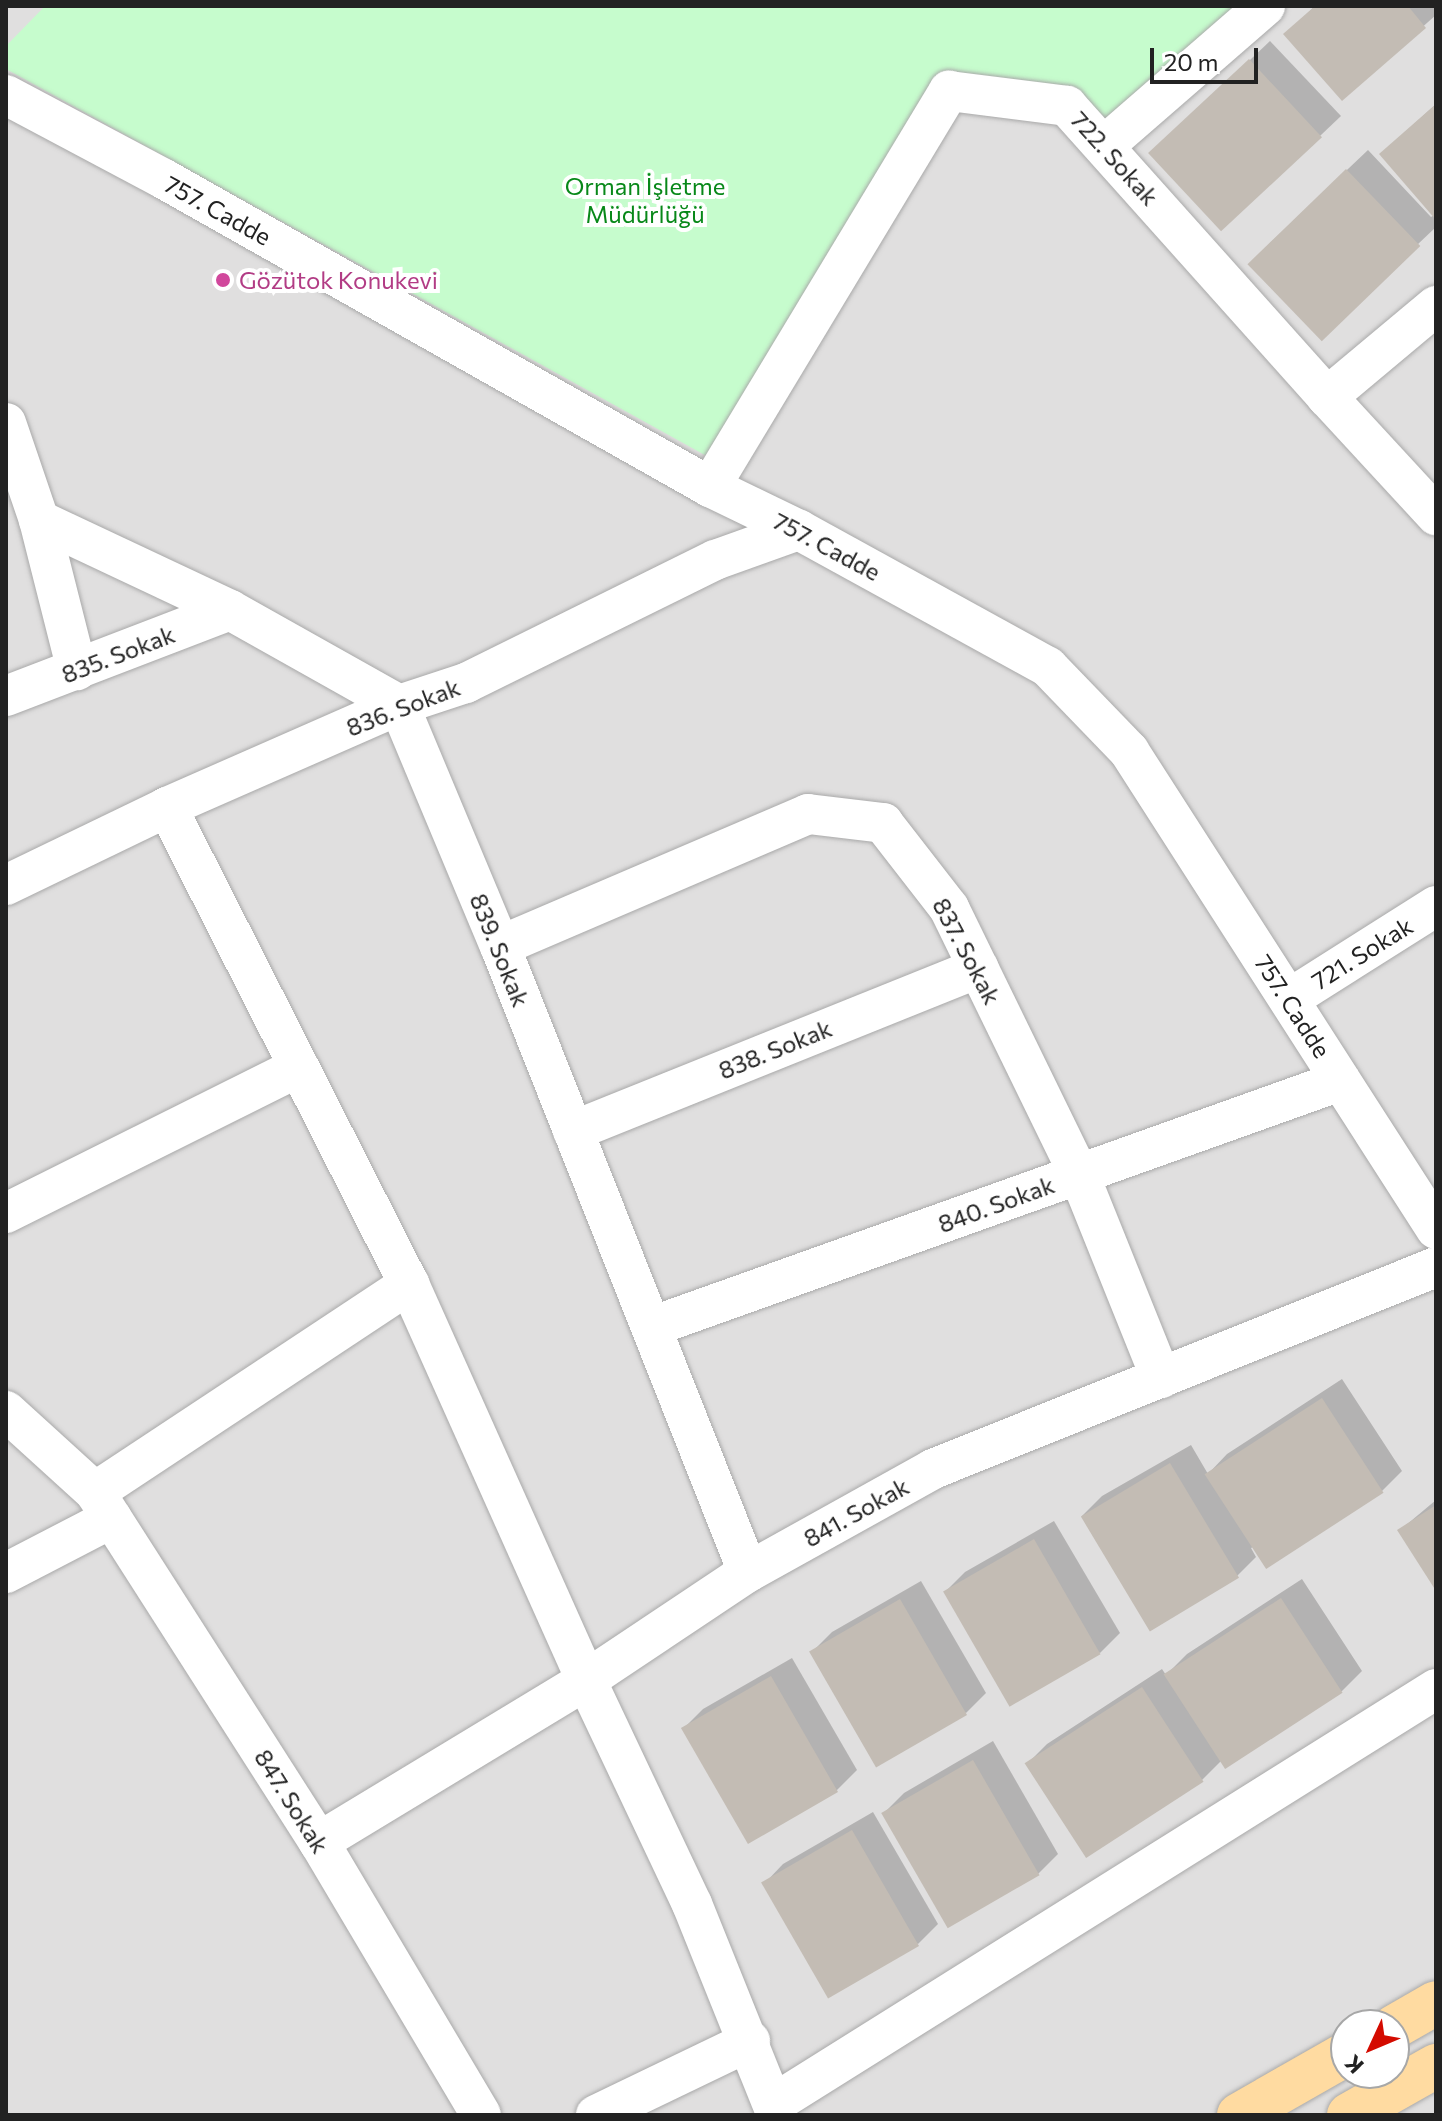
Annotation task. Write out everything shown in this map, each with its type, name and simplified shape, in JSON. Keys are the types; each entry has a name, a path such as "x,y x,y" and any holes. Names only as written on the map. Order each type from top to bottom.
{"main road":[{"path":"1410,2018 1436,2003"},
{"path":"1239,2115 1330,2063"},
{"path":"1349,2115 1436,2066"}],"street":[{"path":"1105,145 1265,6"},
{"name":"722. Sokak","path":"710,487 949,91 1067,106 1436,515"},
{"name":"757. Cadde","path":"6,95 164,179 710,487 799,530 1048,667 1129,751 1436,1229"},
{"path":"1327,397 1436,306"},
{"path":"6,423 39,520 77,670"},
{"path":"39,520 230,610 399,705"},
{"name":"836. Sokak","path":"6,885 167,807 399,705 466,683 715,560 799,530"},
{"name":"835. Sokak","path":"6,696 230,610"},
{"name":"839. Sokak","path":"399,705 500,946 748,1572"},
{"path":"167,807 409,1284 586,1680 692,1904 776,2109 1436,1689"},
{"name":"837. Sokak","path":"500,946 808,814 883,823 949,908 1079,1174 1161,1378"},
{"name":"721. Sokak","path":"1289,999 1436,906"},
{"name":"838. Sokak","path":"573,1131 978,968"},
{"path":"6,1213 299,1067"},
{"name":"840. Sokak","path":"651,1327 1340,1081"},
{"name":"841. Sokak","path":"319,1842 586,1680 748,1572 933,1469 1436,1267"},
{"path":"6,1573 409,1284"},
{"name":"847. Sokak","path":"6,1411 103,1505 319,1842 481,2115"},
{"path":"596,2115 750,2041"}],"shaded area":[{"path":"6,6 1436,6 1436,2115 6,2115"}],"green space":[{"name":"Orman İşletme Müdürlüğü","path":"45,6 1242,6 1110,119 953,77 712,459 6,69 6,46"}],"building":[{"path":"1315,6 1408,6 1426,28 1342,101 1283,34"},
{"path":"1249,59 1322,137 1221,231 1148,153"},
{"path":"1436,104 1436,220 1379,154"},
{"path":"1346,169 1420,246 1322,341 1247,264"},
{"path":"1322,1398 1384,1493 1266,1569 1205,1474"},
{"path":"1170,1463 1239,1578 1150,1631 1081,1517"},
{"path":"1436,1505 1436,1591 1397,1530"},
{"path":"1034,1539 1100,1654 1010,1707 943,1592"},
{"path":"1281,1598 1343,1693 1225,1769 1164,1674"},
{"path":"900,1599 967,1715 876,1768 809,1652"},
{"path":"771,1676 838,1792 748,1844 681,1728"},
{"path":"1142,1687 1204,1782 1086,1858 1025,1763"},
{"path":"973,1760 1040,1875 948,1928 881,1813"},
{"path":"852,1830 919,1946 828,1999 761,1883"}],"place":[{"name":"Gözütok Konukevi","path":"223,280"}]}
